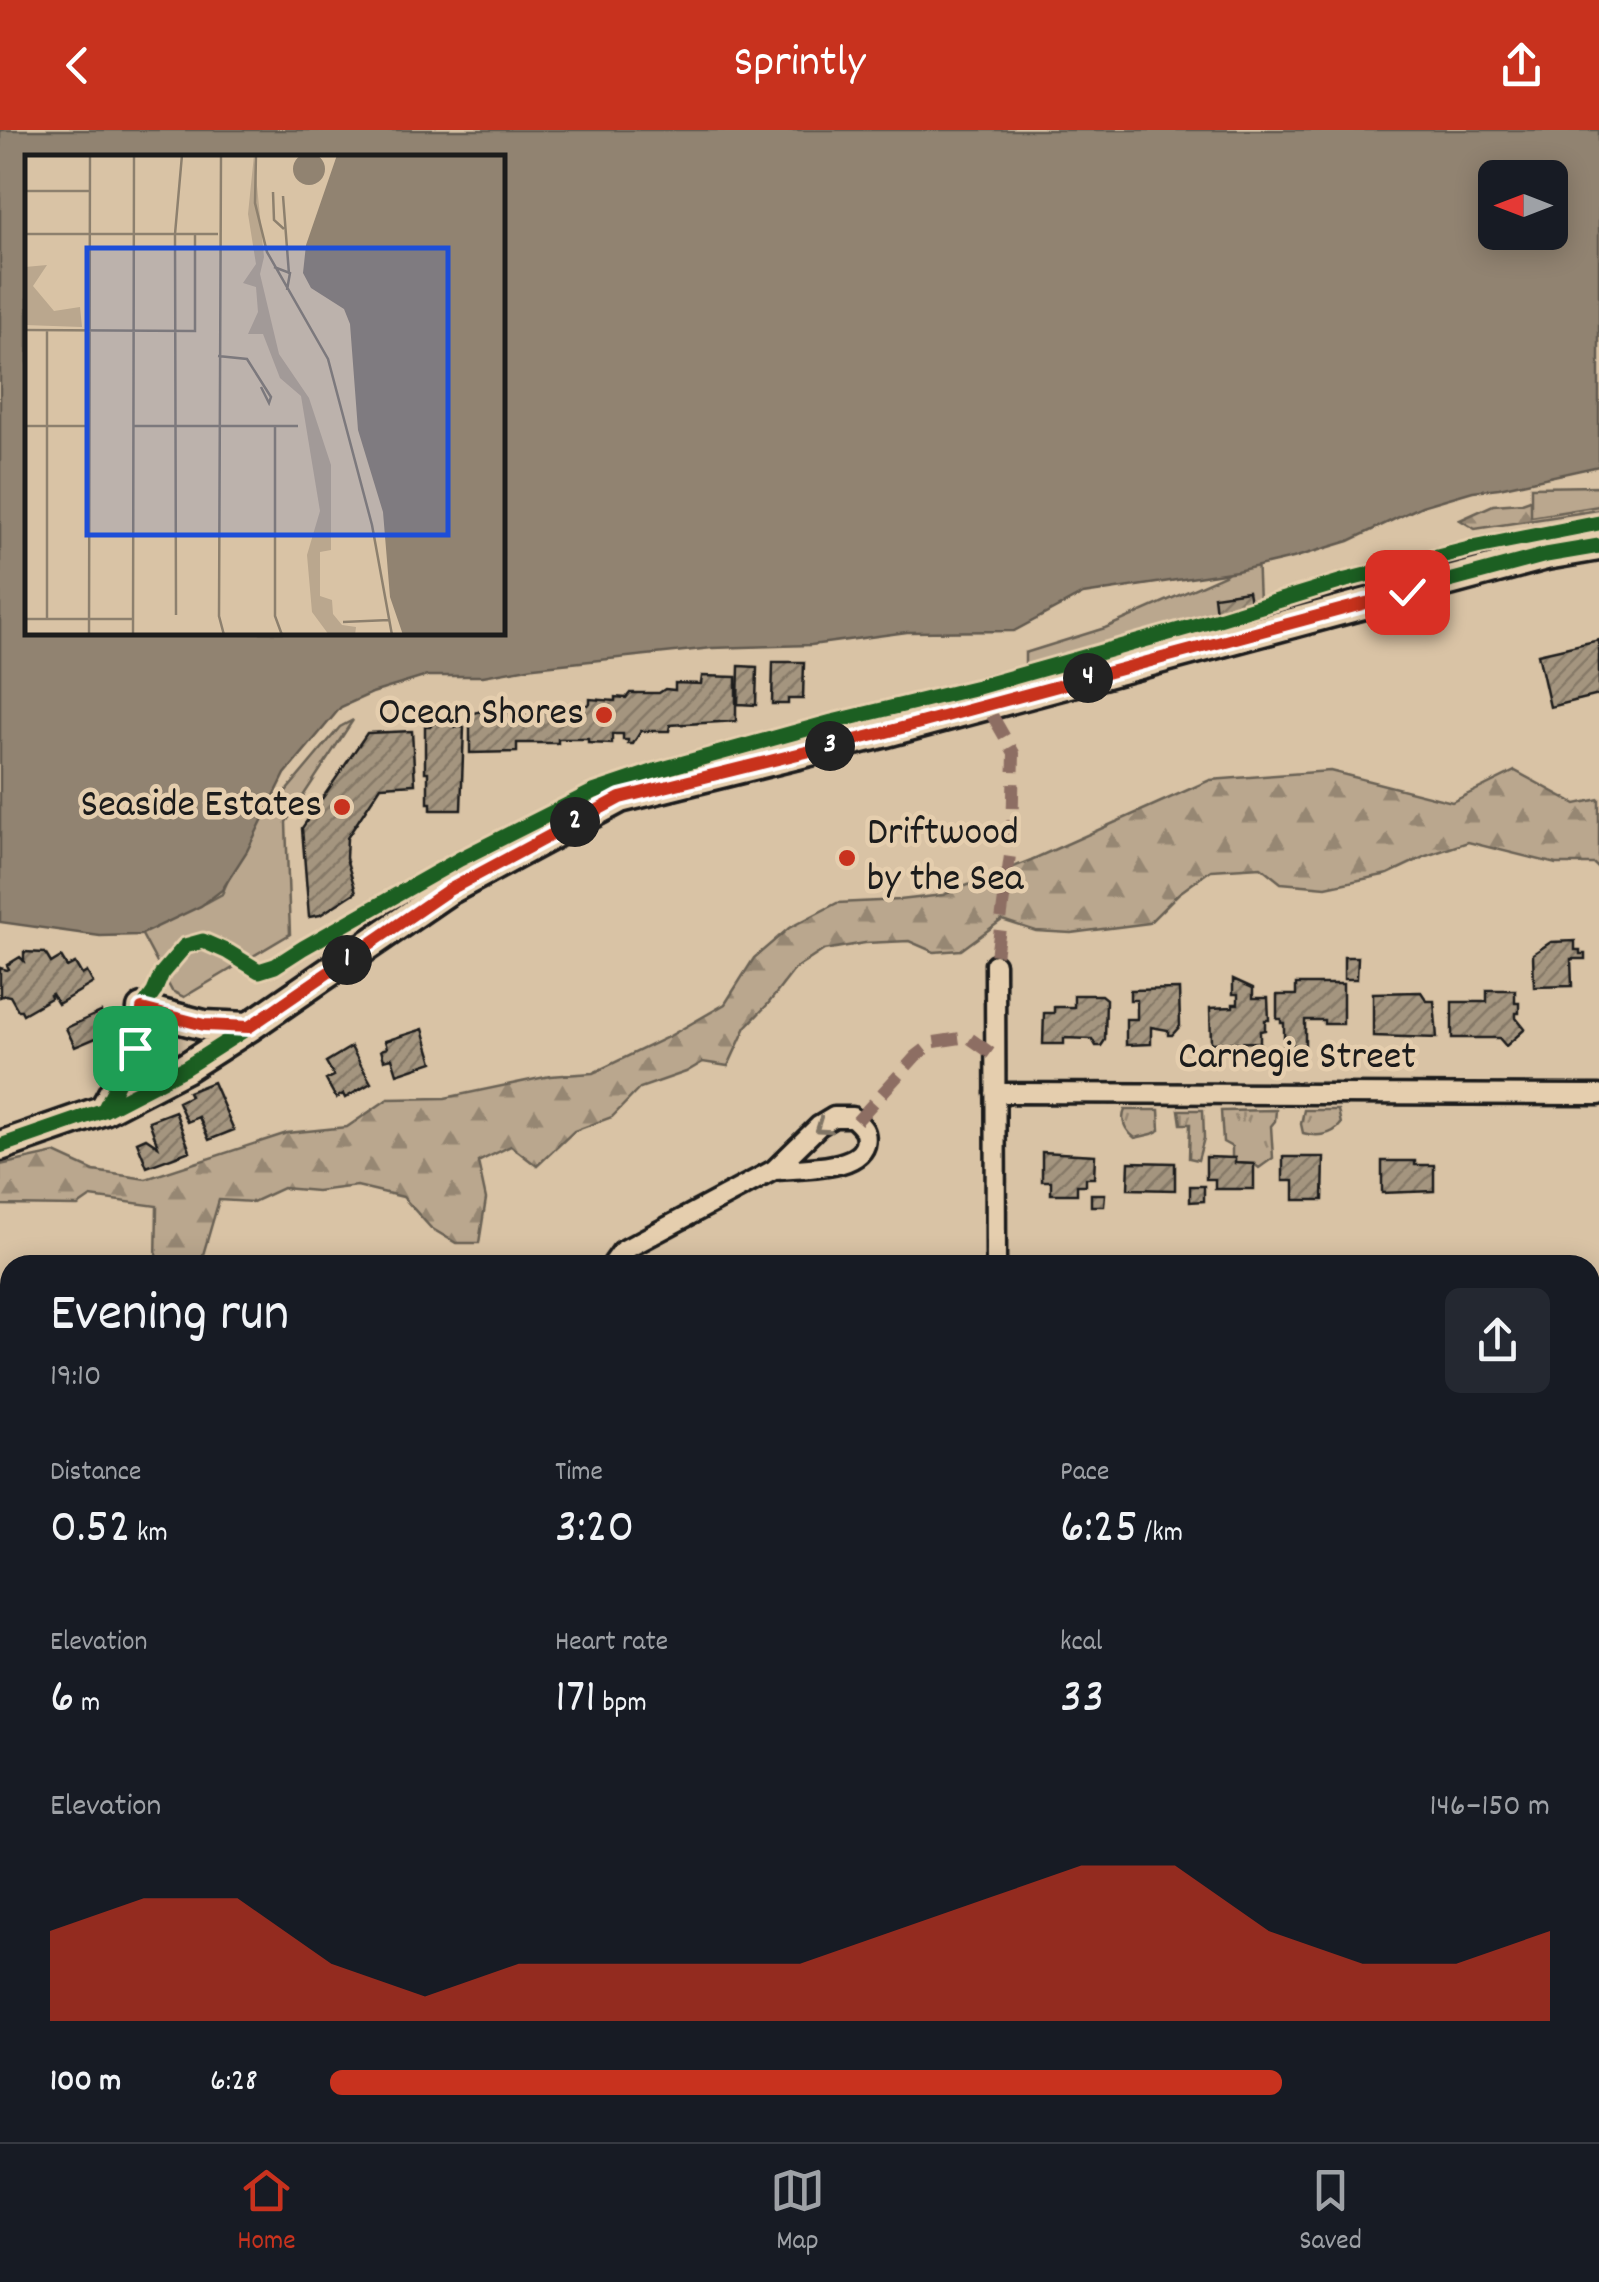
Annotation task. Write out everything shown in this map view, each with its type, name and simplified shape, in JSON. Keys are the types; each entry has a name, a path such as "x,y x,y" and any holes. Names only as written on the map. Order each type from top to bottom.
{"main road":[{"path":"0,1146 104,1110 184,1068 447,891 620,798 883,733 1546,555 1599,546"},
{"path":"104,1110 135,1048 142,1009 204,1025 249,1027"}],"street":[{"path":"996,964 996,1255"},
{"name":"Carnegie Street","path":"996,1094 1599,1095"},
{"path":"619,1255 774,1170 834,1116 852,1117 864,1127 867,1139 861,1153 850,1162 774,1170"}],"green space":[{"path":"1599,486 1599,510 1475,529 1460,520 1493,505 1522,503 1561,489"},
{"path":"1599,486 1599,506 1531,517 1531,487"},
{"path":"1257,554 1259,602 1025,667 1025,653 1105,628 1225,575"},
{"path":"353,720 286,822 290,934 184,997 172,991 140,931 222,894 245,840 340,727"},
{"path":"1330,771 1452,802 1515,771 1576,804 1599,799 1599,869 1594,864 1556,864 1468,842 1388,874 1326,887 1281,883 1261,867 1211,870 1178,894 1149,923 1071,933 1036,931 1002,920 961,950 934,952 909,941 824,950 795,969 746,1027 728,1066 703,1062 640,1088 612,1117 574,1131 537,1166 511,1146 478,1162 486,1199 479,1243 456,1243 431,1228 403,1197 357,1186 317,1191 283,1188 253,1202 219,1200 203,1255 156,1255 157,1206 91,1197 78,1206 0,1205 0,1165 55,1153 94,1171 146,1179 287,1133 347,1127 388,1099 445,1098 550,1076 593,1073 725,1004 754,958 789,928 837,903 943,895 1210,780"},
{"path":"1125,1110 1159,1110 1160,1130 1135,1138 1125,1125"},
{"path":"1179,1110 1203,1110 1204,1138 1198,1160 1189,1158 1190,1124 1181,1124"},
{"path":"1276,1110 1271,1126 1273,1158 1259,1168 1235,1163 1232,1147 1223,1142 1221,1111"},
{"path":"1304,1110 1338,1110 1341,1124 1324,1134 1303,1133"}],"shaded area":[{"path":"0,130 1599,130 1599,466 1473,491 1422,506 1349,541 1293,558 1237,571 1083,594 1014,631 907,632 811,645 712,648 483,676 427,676 372,693 341,707 285,774 247,851 222,890 201,906 140,935 100,936 0,922"}],"building":[{"path":"1248,591 1251,608 1216,613 1214,596"},
{"path":"1599,640 1599,695 1550,707 1538,654"},
{"path":"773,662 804,662 803,699 772,704"},
{"path":"739,666 757,667 756,705 738,704"},
{"name":"Ocean Shores","path":"702,676 736,677 736,721 641,731 633,744 623,740 623,734 612,734 612,744 558,739 558,743 517,743 517,752 470,753 470,717 474,713 587,705 590,699 615,701 615,697 626,698 630,693 675,690 675,683 701,684"},
{"path":"431,723 464,727 461,810 431,810 428,803 425,726"},
{"name":"Seaside Estates","path":"412,731 415,784 381,786 347,838 346,858 356,892 320,915 309,917 302,828 367,733"},
{"path":"1575,941 1575,950 1585,954 1585,959 1571,959 1572,986 1534,987 1533,954 1551,942"},
{"path":"24,952 45,953 51,963 61,957 67,967 75,963 93,983 58,1004 52,994 23,1014 10,996 0,997 0,968 9,969 7,965 20,957 24,961"},
{"path":"1344,957 1358,957 1357,979 1344,979"},
{"path":"1233,979 1253,988 1253,998 1268,998 1269,1020 1265,1020 1265,1030 1260,1031 1260,1042 1211,1043 1210,1008 1238,1004"},
{"path":"1296,984 1343,984 1343,1024 1305,1020 1305,1045 1284,1045 1284,1023 1277,1019 1277,995 1296,995"},
{"path":"1179,989 1180,1026 1172,1035 1168,1035 1168,1030 1151,1027 1151,1044 1126,1045 1126,1019 1137,1019 1137,1000 1130,1000 1130,990"},
{"path":"1487,990 1515,990 1515,1003 1519,1003 1516,1018 1525,1029 1506,1046 1499,1038 1452,1038 1452,1002 1487,1002"},
{"path":"1421,992 1427,1001 1434,1001 1437,1038 1373,1036 1373,993"},
{"path":"1074,995 1101,995 1106,999 1105,1040 1101,1046 1096,1046 1092,1039 1064,1038 1064,1044 1043,1044 1044,1013 1054,1013 1054,1007 1074,1007"},
{"path":"101,1012 110,1032 75,1047 66,1028"},
{"path":"423,1029 433,1062 397,1074 392,1058 384,1060 381,1050 387,1048 385,1041"},
{"path":"351,1047 371,1083 345,1098 343,1094 336,1098 326,1080 334,1076 326,1062"},
{"path":"213,1082 234,1130 209,1140 199,1117 187,1122 178,1102 190,1096 188,1092"},
{"path":"175,1111 190,1151 147,1167 137,1142 146,1138 158,1146 149,1121"},
{"path":"1042,1152 1095,1155 1094,1178 1086,1178 1086,1185 1077,1185 1077,1194 1051,1194 1051,1181 1042,1181"},
{"path":"1206,1157 1235,1158 1235,1163 1254,1164 1254,1189 1215,1189 1215,1179 1206,1179"},
{"path":"1283,1157 1324,1157 1323,1200 1294,1200 1294,1181 1283,1181"},
{"path":"1382,1161 1434,1165 1434,1191 1382,1193"},
{"path":"1129,1162 1175,1163 1175,1190 1128,1189"},
{"path":"1190,1186 1204,1186 1204,1201 1190,1202"},
{"path":"1091,1194 1105,1194 1104,1206 1091,1206"}],"marked path":[{"path":"992,715 1014,753 1012,841 995,964"},
{"path":"857,1121 916,1056 934,1042 968,1037 995,1056"}],"cycle path":[{"path":"104,1110 135,1048 142,1009 162,973 185,946 203,941 259,971 275,966 460,859 593,792 655,771 978,687 1346,580 1477,547 1599,523"},
{"path":"0,1146 104,1110 185,1068 447,891 620,798 883,733 1546,555 1599,546"}],"place":[{"name":"Ocean Shores","path":"604,715"},
{"name":"Seaside Estates","path":"342,807"},
{"name":"Driftwood by the Sea","path":"847,858"}],"route":[{"path":"135,1048 142,1009 204,1025 249,1027 447,891 620,798 883,733 1407,592"}]}
